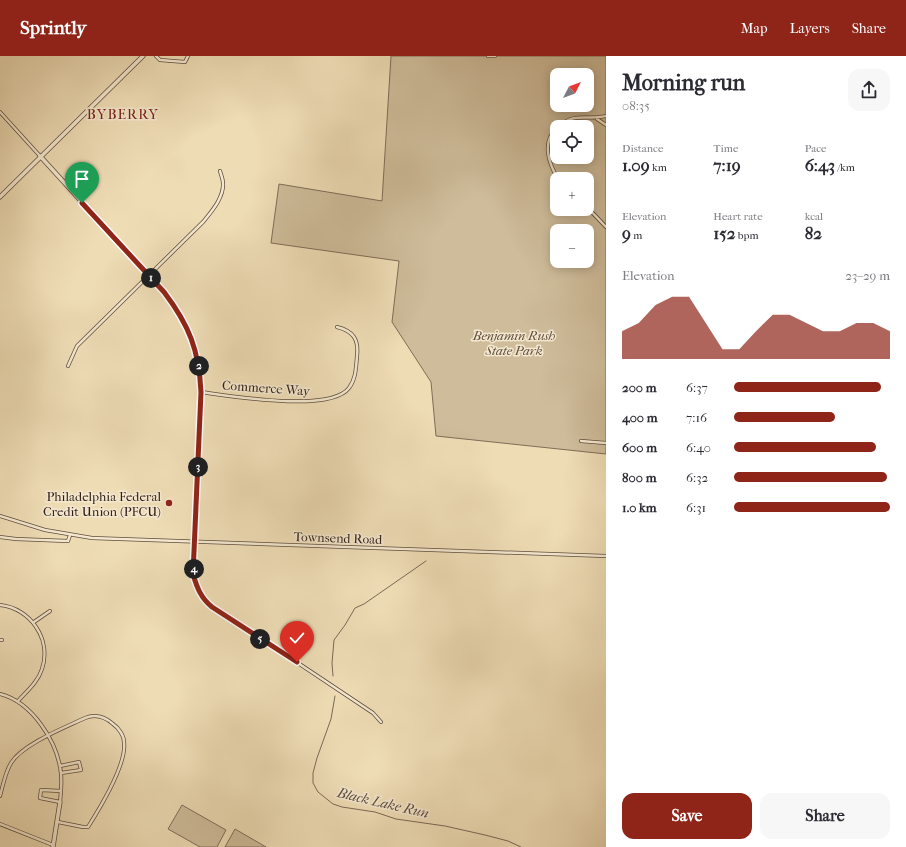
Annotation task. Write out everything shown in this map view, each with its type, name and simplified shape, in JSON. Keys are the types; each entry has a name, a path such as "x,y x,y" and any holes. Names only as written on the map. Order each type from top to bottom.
{"street":[{"path":"0,196 143,56"},
{"path":"156,56 160,60 185,62 188,56"},
{"path":"488,56 495,56"},
{"path":"0,112 164,292 176,308 190,335 200,372 201,392 196,543 193,574 198,590 205,601 212,607 374,713 381,722"},
{"path":"570,120 574,118 596,118 606,116"},
{"path":"596,118 606,125"},
{"path":"550,139 547,154 554,172"},
{"path":"68,366 77,346 203,222 213,210 220,197 223,184 220,171"},
{"path":"594,215 606,228"},
{"name":"Commerce Way","path":"201,392 289,401 314,402 332,399 343,394 349,389 354,381 357,352 356,341 352,333 347,329 337,327"},
{"path":"581,441 606,444"},
{"name":"Townsend Road","path":"0,516 44,530 92,538 196,543 606,556"},
{"name":"Townsend Road","path":"0,537 68,541 70,535"},
{"path":"0,605 17,609 34,622 39,629 44,644 43,668 32,687 18,701"},
{"path":"34,622 50,611"},
{"path":"0,694 18,701 36,718 49,736 60,766 61,773 58,822 53,846 0,824"},
{"path":"0,796 6,773 15,758 22,751 84,718 94,716 107,719 116,726 123,738 124,749 118,772 99,810 88,827 58,822"},
{"path":"60,766 79,762 81,770 61,773"},
{"path":"60,802 40,798 40,790 61,792"}],"green space":[{"name":"Benjamin Rush State Park","path":"391,56 606,56 606,454 436,436 431,382 392,322 399,261 271,243 279,184 382,201"},
{"path":"182,805 226,830 217,847 200,847 168,829"},
{"path":"235,829 266,847 225,847"}],"waterway":[{"name":"Black Lake Run","path":"333,676 332,663 334,640 355,608 364,604 426,561"},
{"name":"Black Lake Run","path":"335,696 331,719 313,773 313,783 318,792 333,804 342,807 375,812 396,819 445,826 508,841 521,847"}],"place":[{"name":"Philadelphia Federal Credit Union (PFCU)","path":"169,503"}],"district":[{"name":"BYBERRY","path":"123,114"}],"route":[{"path":"82,203 164,292 184,321 194,346 200,372 201,392 196,543 193,574 198,590 205,601 212,607 297,662"}]}
